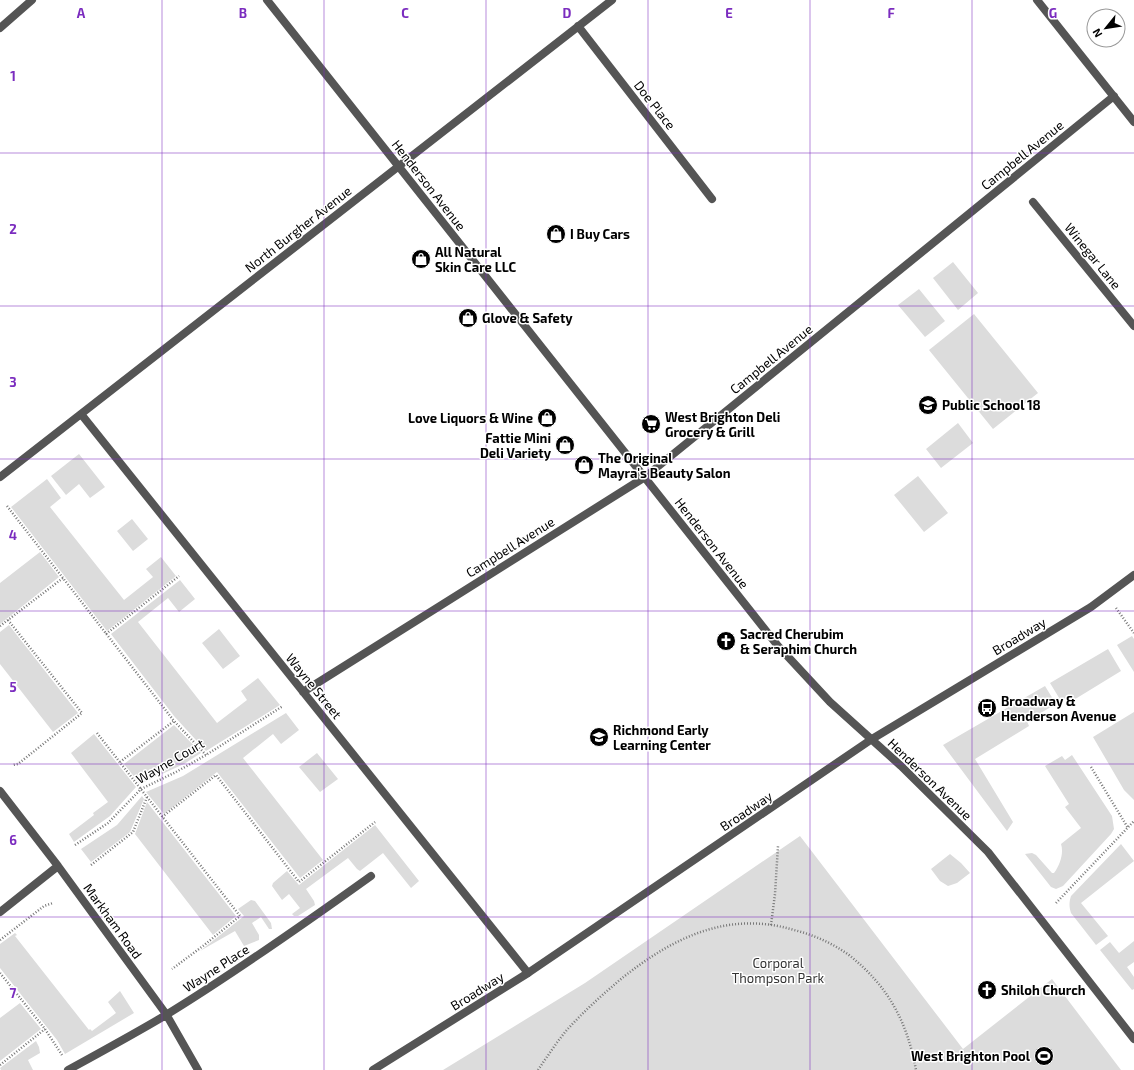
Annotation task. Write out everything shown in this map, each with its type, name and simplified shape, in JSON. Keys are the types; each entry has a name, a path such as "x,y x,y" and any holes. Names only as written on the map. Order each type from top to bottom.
{"street":[{"path":"0,28 32,0"},
{"name":"Henderson Avenue","path":"267,0 778,646 830,702 872,739 988,852 1134,1039"},
{"name":"North Burgher Avenue","path":"0,477 612,0"},
{"path":"1037,0 1134,122"},
{"name":"Doe Place","path":"578,26 712,199"},
{"name":"Campbell Avenue","path":"303,692 645,477 1114,96"},
{"name":"Winegar Lane","path":"1033,202 1134,326"},
{"name":"Wayne Street","path":"81,414 528,973"},
{"name":"Broadway","path":"373,1070 528,973 872,739 1091,607 1134,575"},
{"name":"Markham Road","path":"0,791 58,866 166,1014 198,1070"},
{"path":"0,912 58,866"},
{"name":"Wayne Place","path":"68,1070 166,1014 294,932 371,876"}],"path":[{"path":"7,506 174,721 206,755"},
{"path":"106,634 179,576"},
{"path":"0,626 63,578"},
{"path":"1107,595 1134,633"},
{"path":"8,620 82,712 18,764 13,765"},
{"name":"Wayne Court","path":"75,845 108,823 141,790 206,755 283,706"},
{"path":"120,762 174,721"},
{"path":"97,733 240,916 172,969"},
{"path":"1091,767 1128,828"},
{"path":"162,817 216,775 299,882 376,822"},
{"path":"90,865 133,832 147,797"},
{"path":"1056,903 1134,821"},
{"path":"771,924 775,894 778,846"},
{"path":"0,940 44,906 53,903"},
{"path":"538,1070 566,1032 586,1010 640,964 672,944 700,932 729,924 755,923 780,925 809,934 838,947 870,974 882,987 904,1025 912,1049 916,1070"},
{"path":"0,973 45,1029 62,1055 66,1057"},
{"path":"0,1065 45,1029"}],"green space":[{"path":"953,262 978,293 958,310 933,278"},
{"path":"919,289 945,321 925,337 898,305"},
{"path":"974,314 1038,393 993,429 929,350"},
{"path":"958,423 973,443 941,468 926,449"},
{"path":"79,454 105,487 90,498 79,484 66,495 51,476"},
{"path":"918,476 948,513 924,532 894,495"},
{"path":"47,479 61,498 50,507 124,600 153,577 146,569 161,557 176,576 107,631 11,507"},
{"path":"132,519 148,539 133,551 117,531"},
{"path":"40,552 59,577 0,624 0,583"},
{"path":"180,580 195,599 179,612 168,598 138,622 217,723 247,700 241,691 258,678 280,705 206,751 174,716 111,634"},
{"path":"9,625 78,713 53,732 0,664 0,632"},
{"path":"219,629 240,656 223,669 202,643"},
{"path":"1132,636 1134,639 1134,672 1117,645"},
{"path":"1108,649 1121,671 1072,701 1069,696 1061,701 1050,683"},
{"path":"1045,686 1056,704 1027,721 1029,726 975,759 1013,822 1007,831 943,745"},
{"path":"1134,712 1134,800 1124,790 1093,737"},
{"path":"286,713 299,730 281,744 273,734 243,758 323,860 300,878 217,772 164,814 146,792 183,776"},
{"path":"174,725 201,753 184,764 140,784 124,764"},
{"path":"94,734 136,787 110,816 74,842 69,834 108,802 71,753"},
{"path":"317,753 338,779 320,792 299,767"},
{"path":"1072,755 1112,816 1114,829 1063,886 1056,889 1051,887 1025,854 1032,853 1036,855 1052,873 1054,873 1061,859 1061,844 1081,828 1065,807 1069,804 1045,766 1062,756 1065,760"},
{"path":"142,796 144,799 130,832 91,862 81,849 117,825"},
{"path":"147,802 236,916 213,935 135,834"},
{"path":"375,825 419,881 411,888 383,853 360,871 348,858 306,889 315,905 298,916 294,916 292,914 300,908 289,894 282,900 272,886 273,883 287,871 299,885"},
{"name":"Corporal Thompson Park","path":"800,836 963,1049 1052,979 1121,1070 443,1070 585,983"},
{"path":"1121,844 1134,861 1081,903 1108,936 1096,945 1071,913 1070,898"},
{"path":"950,854 970,873 957,883 948,886 940,881 931,869"},
{"path":"251,900 255,901 271,923 272,929 269,929 261,917 252,923 259,935 259,940 244,946 235,931 200,951 244,916 238,909"},
{"path":"15,933 17,935 15,936 89,1030 90,1029 92,1031 116,1013 108,1002 120,991 134,1013 65,1054 57,1040 0,968 0,944"},
{"path":"1134,941 1134,962 1127,967 1134,977 1134,989 1132,990 1100,950 1110,942 1119,953"},
{"path":"20,1003 41,1029 0,1061 0,1018"},
{"path":"36,1041 40,1053 28,1060 33,1070 1,1070 0,1068"}],"place":[{"name":"I Buy Cars","path":"556,234"},
{"name":"All Natural Skin Care LLC","path":"421,259"},
{"name":"Glove & Safety","path":"468,318"},
{"name":"Public School 18","path":"928,405"},
{"name":"Love Liquors & Wine","path":"547,418"},
{"name":"West Brighton Deli Grocery & Grill","path":"651,424"},
{"name":"Fattie Mini Deli Variety","path":"565,445"},
{"name":"The Original Mayra's Beauty Salon","path":"584,465"},
{"name":"Sacred Cherubim & Seraphim Church","path":"726,641"},
{"name":"Broadway & Henderson Avenue","path":"987,708"},
{"name":"Richmond Early Learning Center","path":"599,737"},
{"name":"Shiloh Church","path":"987,990"},
{"name":"West Brighton Pool","path":"1044,1056"}]}
